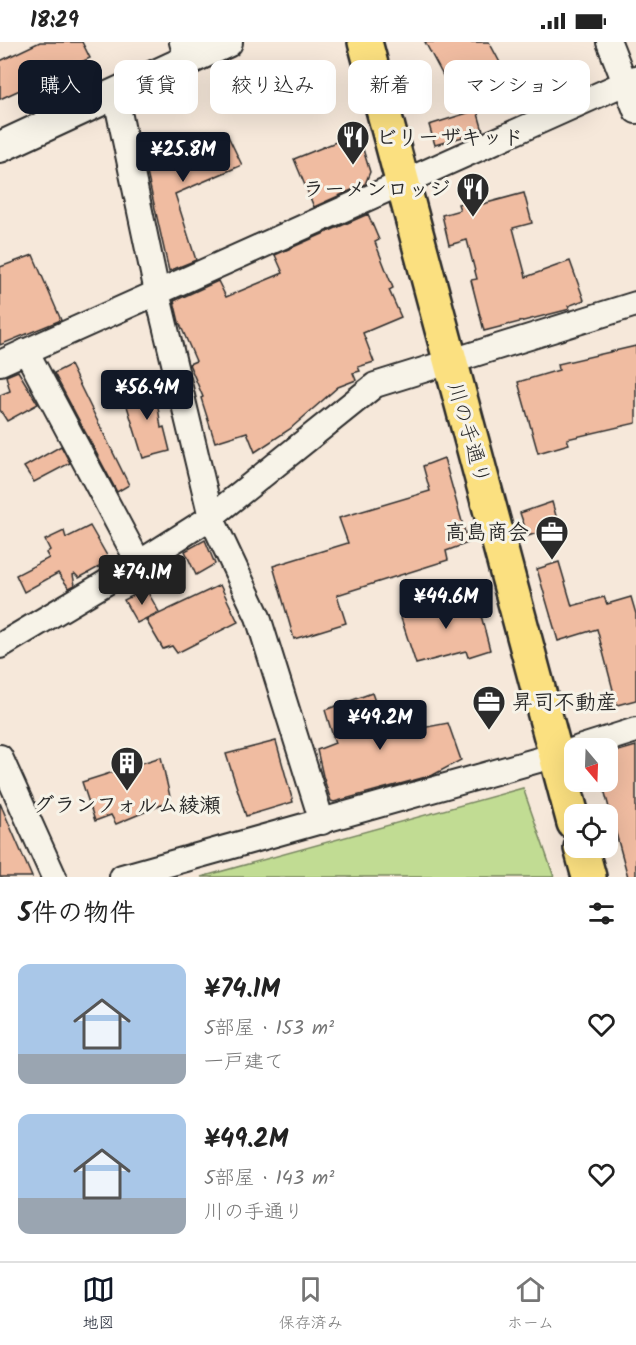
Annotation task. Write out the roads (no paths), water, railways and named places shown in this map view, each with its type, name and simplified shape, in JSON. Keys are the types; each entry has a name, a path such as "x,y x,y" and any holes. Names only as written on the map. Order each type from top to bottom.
{"main road":[{"name":"川の手通り","path":"364,42 403,181 449,363 566,738"},
{"path":"584,858 589,877"}],"street":[{"path":"169,60 184,51 227,42"},
{"path":"609,42 631,81 636,111"},
{"path":"0,363 631,81"},
{"path":"0,147 114,93"},
{"path":"119,114 157,292 211,517 258,617 322,822"},
{"path":"0,646 211,517 375,385 636,304"},
{"path":"26,351 139,563"},
{"path":"611,738 636,730"},
{"path":"122,877 564,753"},
{"path":"0,757 54,877"}],"place":[{"name":"ビリーザキッド","path":"353,166"},
{"name":"ラーメンロッジ","path":"473,218"},
{"name":"高島商会","path":"552,561"},
{"name":"昇司不動産","path":"489,731"},
{"name":"グランフォルム綾瀬","path":"127,792"}]}
